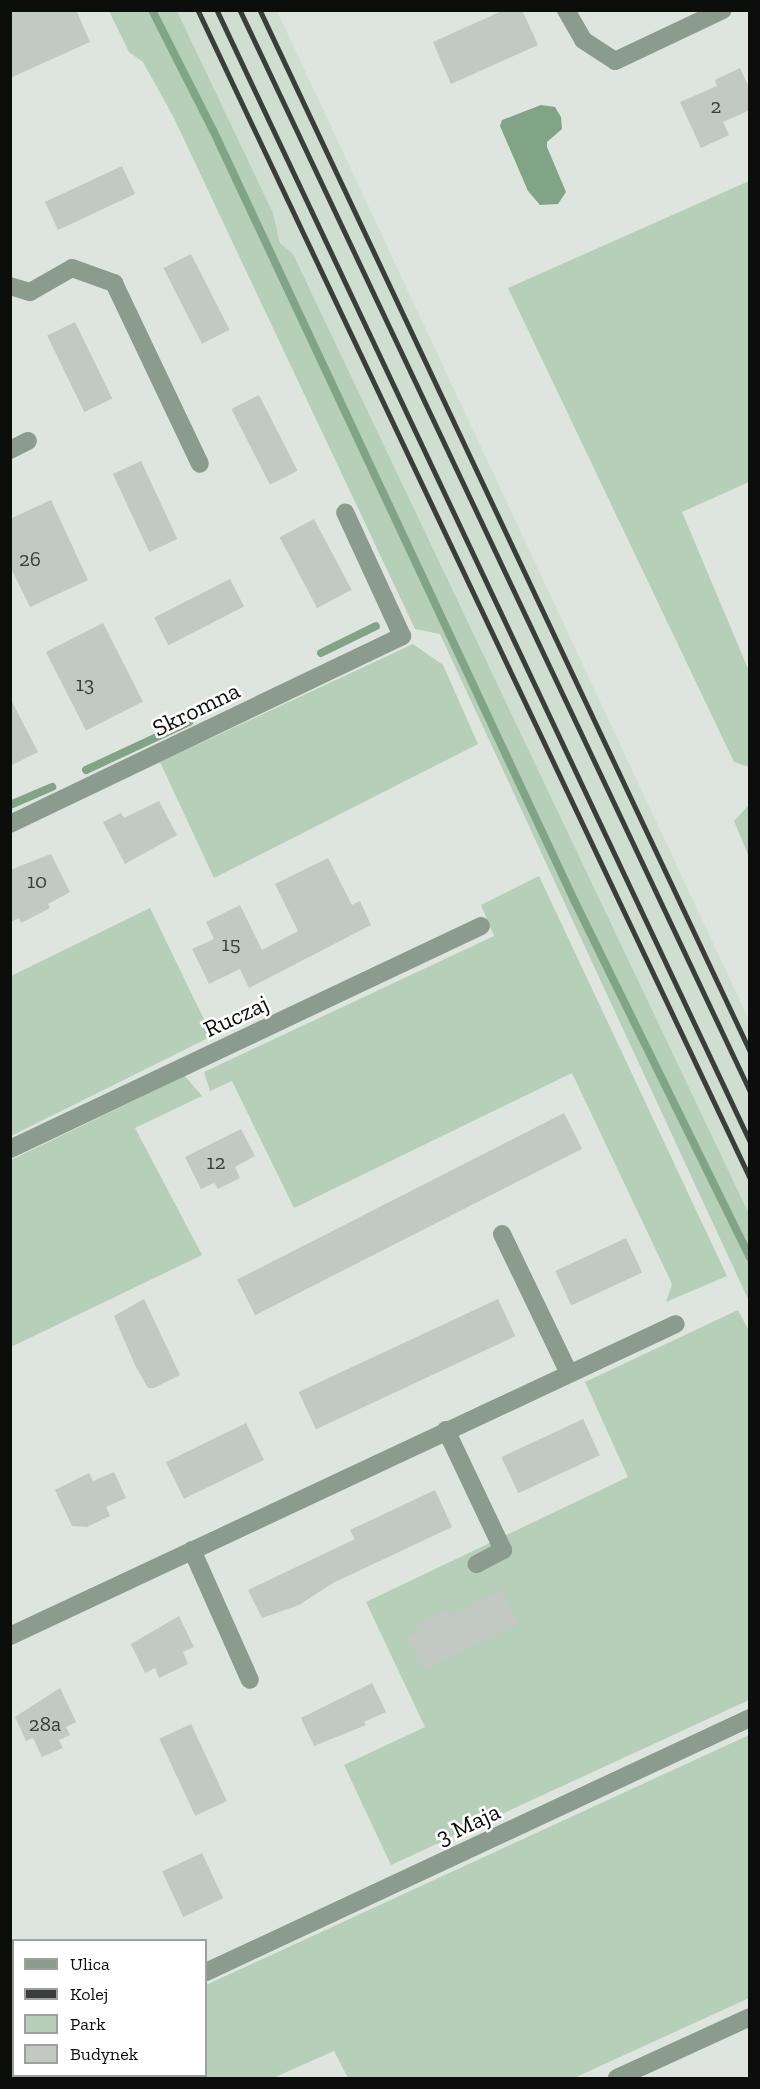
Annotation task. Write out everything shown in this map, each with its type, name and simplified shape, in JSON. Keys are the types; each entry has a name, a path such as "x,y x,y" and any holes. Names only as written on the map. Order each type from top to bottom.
{"street":[{"path":"566,10 583,40 615,61 723,10"},
{"path":"10,286 30,292 72,268 114,283 200,464"},
{"path":"10,450 28,441"},
{"name":"Skromna","path":"10,824 402,636 345,512"},
{"name":"Ruczaj","path":"10,1149 482,926"},
{"path":"502,1234 569,1373"},
{"path":"10,1636 676,1324"},
{"path":"446,1430 503,1550 477,1564"},
{"path":"192,1550 250,1680"},
{"name":"3 Maja","path":"207,1972 750,1718"},
{"path":"617,2079 750,2017"}],"shaded area":[{"path":"177,11 277,11 749,1020 749,1214 293,254 280,243 273,213"},
{"path":"541,105 555,107 561,117 562,129 547,142 566,192 558,204 540,205 528,191 500,126 502,120"}],"green space":[{"path":"109,11 177,11 273,213 280,243 293,254 749,1214 749,1301 440,634 415,629 173,116 143,62 129,52"},
{"path":"749,181 749,482 682,512 749,671 749,767 734,762 508,288"},
{"path":"413,644 443,665 478,744 214,878 160,762"},
{"path":"749,805 749,857 734,821"},
{"path":"539,876 727,1276 666,1302 672,1284 572,1073 294,1208 232,1081 210,1091 204,1072 494,936 481,905"},
{"path":"150,908 212,1036 11,1136 11,976"},
{"path":"185,1076 202,1096 135,1128 202,1255 11,1347 11,1160"},
{"path":"738,1310 750,1333 749,1700 391,1865 344,1765 425,1727 366,1602 628,1477 585,1382"},
{"path":"749,1735 749,1998 574,2078 348,2078 334,2051 273,2078 199,2078 207,2077 207,1985"}],"building":[{"path":"10,10 76,10 90,42 10,78"},
{"path":"504,10 522,10 538,45 451,84 433,42"},
{"path":"740,68 750,90 750,110 723,122 729,135 701,148 680,102 717,86 715,80"},
{"path":"122,166 135,194 58,230 45,202"},
{"path":"191,254 230,330 202,344 163,268"},
{"path":"75,322 112,398 84,412 47,336"},
{"path":"259,395 298,471 270,485 231,409"},
{"path":"141,461 177,539 149,552 113,474"},
{"path":"51,500 88,580 30,607 10,566 10,519"},
{"path":"314,519 352,590 317,608 280,537"},
{"path":"230,579 244,607 168,645 154,618"},
{"path":"103,623 143,701 86,730 46,652"},
{"path":"10,698 38,752 10,766"},
{"path":"159,801 177,835 125,864 103,822 121,813 124,818"},
{"path":"51,854 70,892 48,904 50,908 21,923 19,918 10,922 10,870"},
{"path":"328,858 352,905 360,901 371,925 249,988 240,969 209,984 192,949 214,939 206,922 240,905 262,950 298,931 275,884"},
{"path":"564,1113 582,1149 255,1315 237,1280"},
{"path":"241,1129 255,1156 235,1167 240,1178 218,1189 214,1183 201,1189 185,1157"},
{"path":"626,1238 642,1272 571,1305 555,1271"},
{"path":"144,1299 180,1375 154,1388 148,1388 135,1365 114,1316"},
{"path":"498,1299 515,1336 316,1429 299,1392"},
{"path":"583,1419 600,1455 518,1493 501,1457"},
{"path":"246,1423 264,1460 184,1499 166,1462"},
{"path":"114,1472 126,1498 106,1507 110,1516 87,1527 72,1526 55,1490 89,1473 93,1481"},
{"path":"435,1490 452,1527 333,1583 299,1605 262,1618 248,1590 355,1539 350,1530"},
{"path":"503,1589 519,1625 424,1671 407,1637 418,1631 415,1624 446,1609 449,1615"},
{"path":"179,1616 194,1647 183,1652 188,1664 159,1678 155,1668 145,1673 131,1644"},
{"path":"372,1683 386,1712 364,1722 366,1725 314,1746 301,1718"},
{"path":"60,1688 76,1722 66,1727 70,1735 59,1740 63,1748 42,1757 33,1738 26,1741 15,1717"},
{"path":"191,1724 227,1801 195,1816 159,1739"},
{"path":"202,1853 223,1898 183,1917 162,1872"}],"waterway":[{"path":"152,10 213,130 575,902 750,1257"},
{"path":"321,653 376,626"},
{"path":"86,770 189,722"},
{"path":"10,805 52,787"}],"railway":[{"path":"198,10 750,1178"},
{"path":"217,10 750,1141"},
{"path":"240,10 750,1091"},
{"path":"260,10 750,1051"}]}
